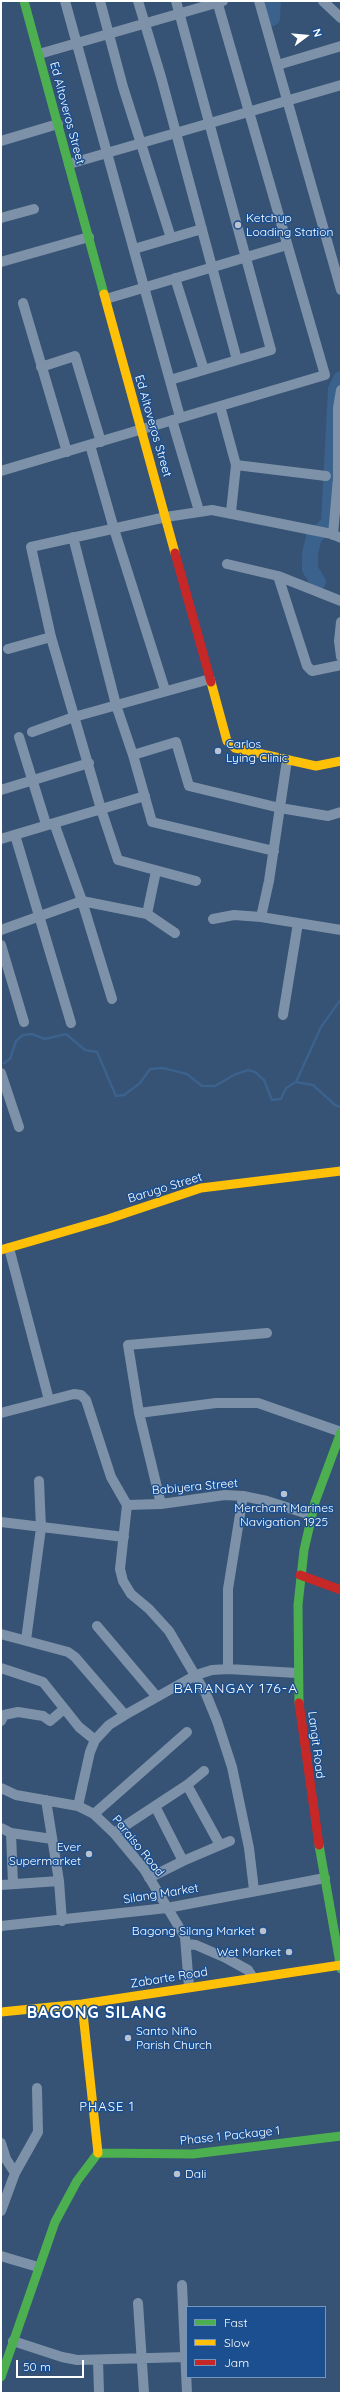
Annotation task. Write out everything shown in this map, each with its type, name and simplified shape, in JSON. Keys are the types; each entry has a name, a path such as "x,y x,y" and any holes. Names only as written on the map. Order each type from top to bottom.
{"main road":[{"name":"Ed Altoveros Street","path":"24,1 141,430 166,516 221,725 230,746 316,766 341,761"},
{"name":"Barugo Street","path":"5,1249 108,1219 201,1188 341,1171"},
{"name":"Langit Road","path":"341,1432 311,1515 300,1575 297,1673 303,1747 325,1878 336,1912 341,1967"},
{"path":"300,1575 341,1590"},
{"name":"Zabarte Road","path":"1,2012 82,2004 189,1987 341,1967"},
{"path":"1,2377 38,2268 64,2203 98,2153 82,2004"},
{"name":"Phase 1 Package 1","path":"98,2153 193,2154 341,2136"}],"street":[{"path":"65,1 170,380 176,418 199,511"},
{"path":"100,1 171,238"},
{"path":"138,1 161,77 237,360"},
{"path":"170,380 270,350 176,1"},
{"path":"259,1 341,290"},
{"path":"322,1 341,18"},
{"path":"1,471 325,375 249,111 220,2 39,54"},
{"path":"281,64 341,46"},
{"path":"69,164 143,144 208,123 341,85"},
{"path":"1,141 58,124"},
{"path":"1,218 34,209"},
{"path":"134,250 202,228"},
{"path":"1,262 89,237"},
{"path":"106,299 287,245"},
{"path":"176,278 204,370"},
{"path":"22,303 67,452"},
{"path":"41,367 75,356 101,442"},
{"path":"196,881 118,860 101,809 89,763 51,637 31,547 166,516 199,511 231,512 335,536 340,438 338,408 341,390"},
{"path":"220,406 236,465 231,512"},
{"path":"90,445 114,529 165,690"},
{"path":"236,465 326,476"},
{"path":"73,537 116,705 133,755 152,822 274,851"},
{"path":"227,564 278,576 341,601"},
{"path":"278,576 307,666 312,671 341,665"},
{"path":"341,622 339,642 341,657"},
{"path":"8,650 51,637"},
{"path":"32,732 74,717 165,690 210,679"},
{"path":"19,737 31,780 82,901 112,999"},
{"path":"133,755 176,742 189,786 280,808 328,816 341,812"},
{"path":"261,917 274,851 287,760"},
{"path":"1,790 89,763"},
{"path":"1,839 145,796"},
{"path":"15,835 71,1023"},
{"path":"147,914 156,871"},
{"path":"1,930 82,901 147,914 175,933"},
{"path":"213,918 234,916 261,917 341,930"},
{"path":"283,1015 298,923"},
{"path":"1,945 24,1022"},
{"path":"1,1073 4,1092 19,1127"},
{"path":"5,1249 49,1400"},
{"path":"161,1504 139,1413 128,1346 267,1333"},
{"path":"1,1413 77,1394 85,1398 111,1477 127,1505 120,1569 125,1586 164,1625 196,1675 217,1721 232,1767 249,1848 254,1890"},
{"path":"139,1413 216,1403 258,1403 341,1432"},
{"path":"26,1640 41,1528 39,1481"},
{"name":"Babiyera Street","path":"127,1505 161,1504 218,1496 243,1496 267,1501 311,1515"},
{"path":"228,1669 228,1589 243,1496"},
{"path":"1,1522 124,1537"},
{"path":"97,1626 157,1697"},
{"path":"1,1634 68,1652 75,1657 124,1715"},
{"path":"1,1668 43,1682 79,1727 95,1740"},
{"path":"78,1806 90,1752 95,1740 109,1725 124,1715 196,1675 212,1670 228,1669 297,1673"},
{"path":"1,1721 4,1715 18,1712 43,1716 50,1721 64,1709"},
{"path":"94,1814 187,1732"},
{"path":"114,1833 187,1785 204,1771"},
{"path":"150,1878 183,1861 225,1843 187,1785"},
{"name":"Paraiso Road","path":"1,1788 16,1795 78,1806 94,1814 114,1833 150,1878 185,1937 187,1944 189,1987"},
{"path":"46,1800 59,1881 62,1921"},
{"path":"155,1806 183,1861"},
{"path":"1,1828 11,1833 52,1839"},
{"path":"11,1833 13,1884"},
{"name":"Silang Market","path":"1,1926 62,1921 167,1908 254,1890 325,1878"},
{"path":"1,1885 59,1881"},
{"path":"187,1944 196,1945 226,1958 248,1970 253,1978"},
{"path":"1,2211 15,2173 39,2129 37,2088"},
{"path":"1,2143 6,2159 15,2173"},
{"path":"1,2256 38,2268"},
{"path":"12,2341 62,2357 98,2360 186,2357 182,2285"},
{"path":"138,2303 143,2358 144,2393"},
{"path":"98,2360 99,2393"},
{"path":"187,2378 187,2393"}],"waterway":[{"path":"272,18 273,1"},
{"path":"318,582 310,569 310,553 314,537 329,523 336,389 341,379"},
{"path":"4,1063 10,1059 16,1041 23,1035 32,1034 45,1039 66,1034 85,1050 97,1052 116,1096 124,1095 140,1083 150,1069 163,1068 187,1074 202,1086 215,1086 234,1075 248,1070 255,1072 264,1080 272,1100 281,1099 286,1088 296,1082 321,1027 341,999"},
{"path":"296,1082 313,1085 335,1105 341,1107"}],"traffic: fast":[{"path":"24,1 104,294"},
{"path":"299,1703 298,1605 304,1550 315,1502 341,1432"},
{"path":"319,1845 341,1969"},
{"path":"98,2153 193,2154 341,2136"},
{"path":"1,2377 55,2222 77,2181 98,2153"}],"traffic: slow":[{"path":"104,294 175,553"},
{"path":"211,682 227,741 235,748 316,766 341,761"},
{"path":"1,1250 108,1219 201,1188 341,1171"},
{"path":"1,2012 82,2004 341,1965"},
{"path":"82,2004 98,2153"}],"traffic: jam":[{"path":"175,553 211,682"},
{"path":"300,1575 341,1590"},
{"path":"299,1703 319,1845"}],"place":[{"name":"Ketchup Loading Station","path":"238,225"},
{"name":"Carlos Lying Clinic","path":"218,751"},
{"name":"Merchant Marines Navigation 1925","path":"284,1494"},
{"name":"Ever Supermarket","path":"89,1854"},
{"name":"Bagong Silang Market","path":"263,1931"},
{"name":"Wet Market","path":"289,1952"},
{"name":"Santo Niño Parish Church","path":"128,2038"},
{"name":"Dali","path":"177,2174"}],"district":[{"name":"BARANGAY 176-A","path":"236,1689"},
{"name":"BAGONG SILANG","path":"97,2013"},
{"name":"PHASE 1","path":"107,2107"}]}
